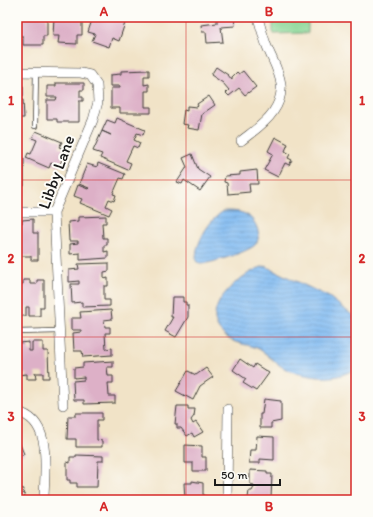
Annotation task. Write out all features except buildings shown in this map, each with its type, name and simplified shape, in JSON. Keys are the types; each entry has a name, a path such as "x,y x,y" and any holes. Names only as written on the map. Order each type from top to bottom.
{"street":[{"path":"241,141 265,121 273,112 279,100 282,87 280,75 266,44 258,17"},
{"name":"Libby Lane","path":"17,72 81,73 90,75 97,85 98,102 92,120 54,212 63,405"},
{"path":"17,212 54,212"},
{"path":"227,500 228,409"},
{"path":"17,412 28,416 36,424 44,443 44,500"}],"lane":[{"path":"35,126 36,72"},
{"path":"17,332 60,331"}],"green space":[{"path":"308,17 308,33 273,34 273,19"}],"water":[{"path":"224,211 240,212 249,216 257,228 257,241 251,248 237,254 200,264 196,261 196,254 200,240 208,226"},
{"path":"265,266 329,297 356,318 356,367 354,370 331,377 315,377 290,371 283,368 259,349 228,338 218,328 215,318 217,307 223,296 243,277 254,270"}]}
